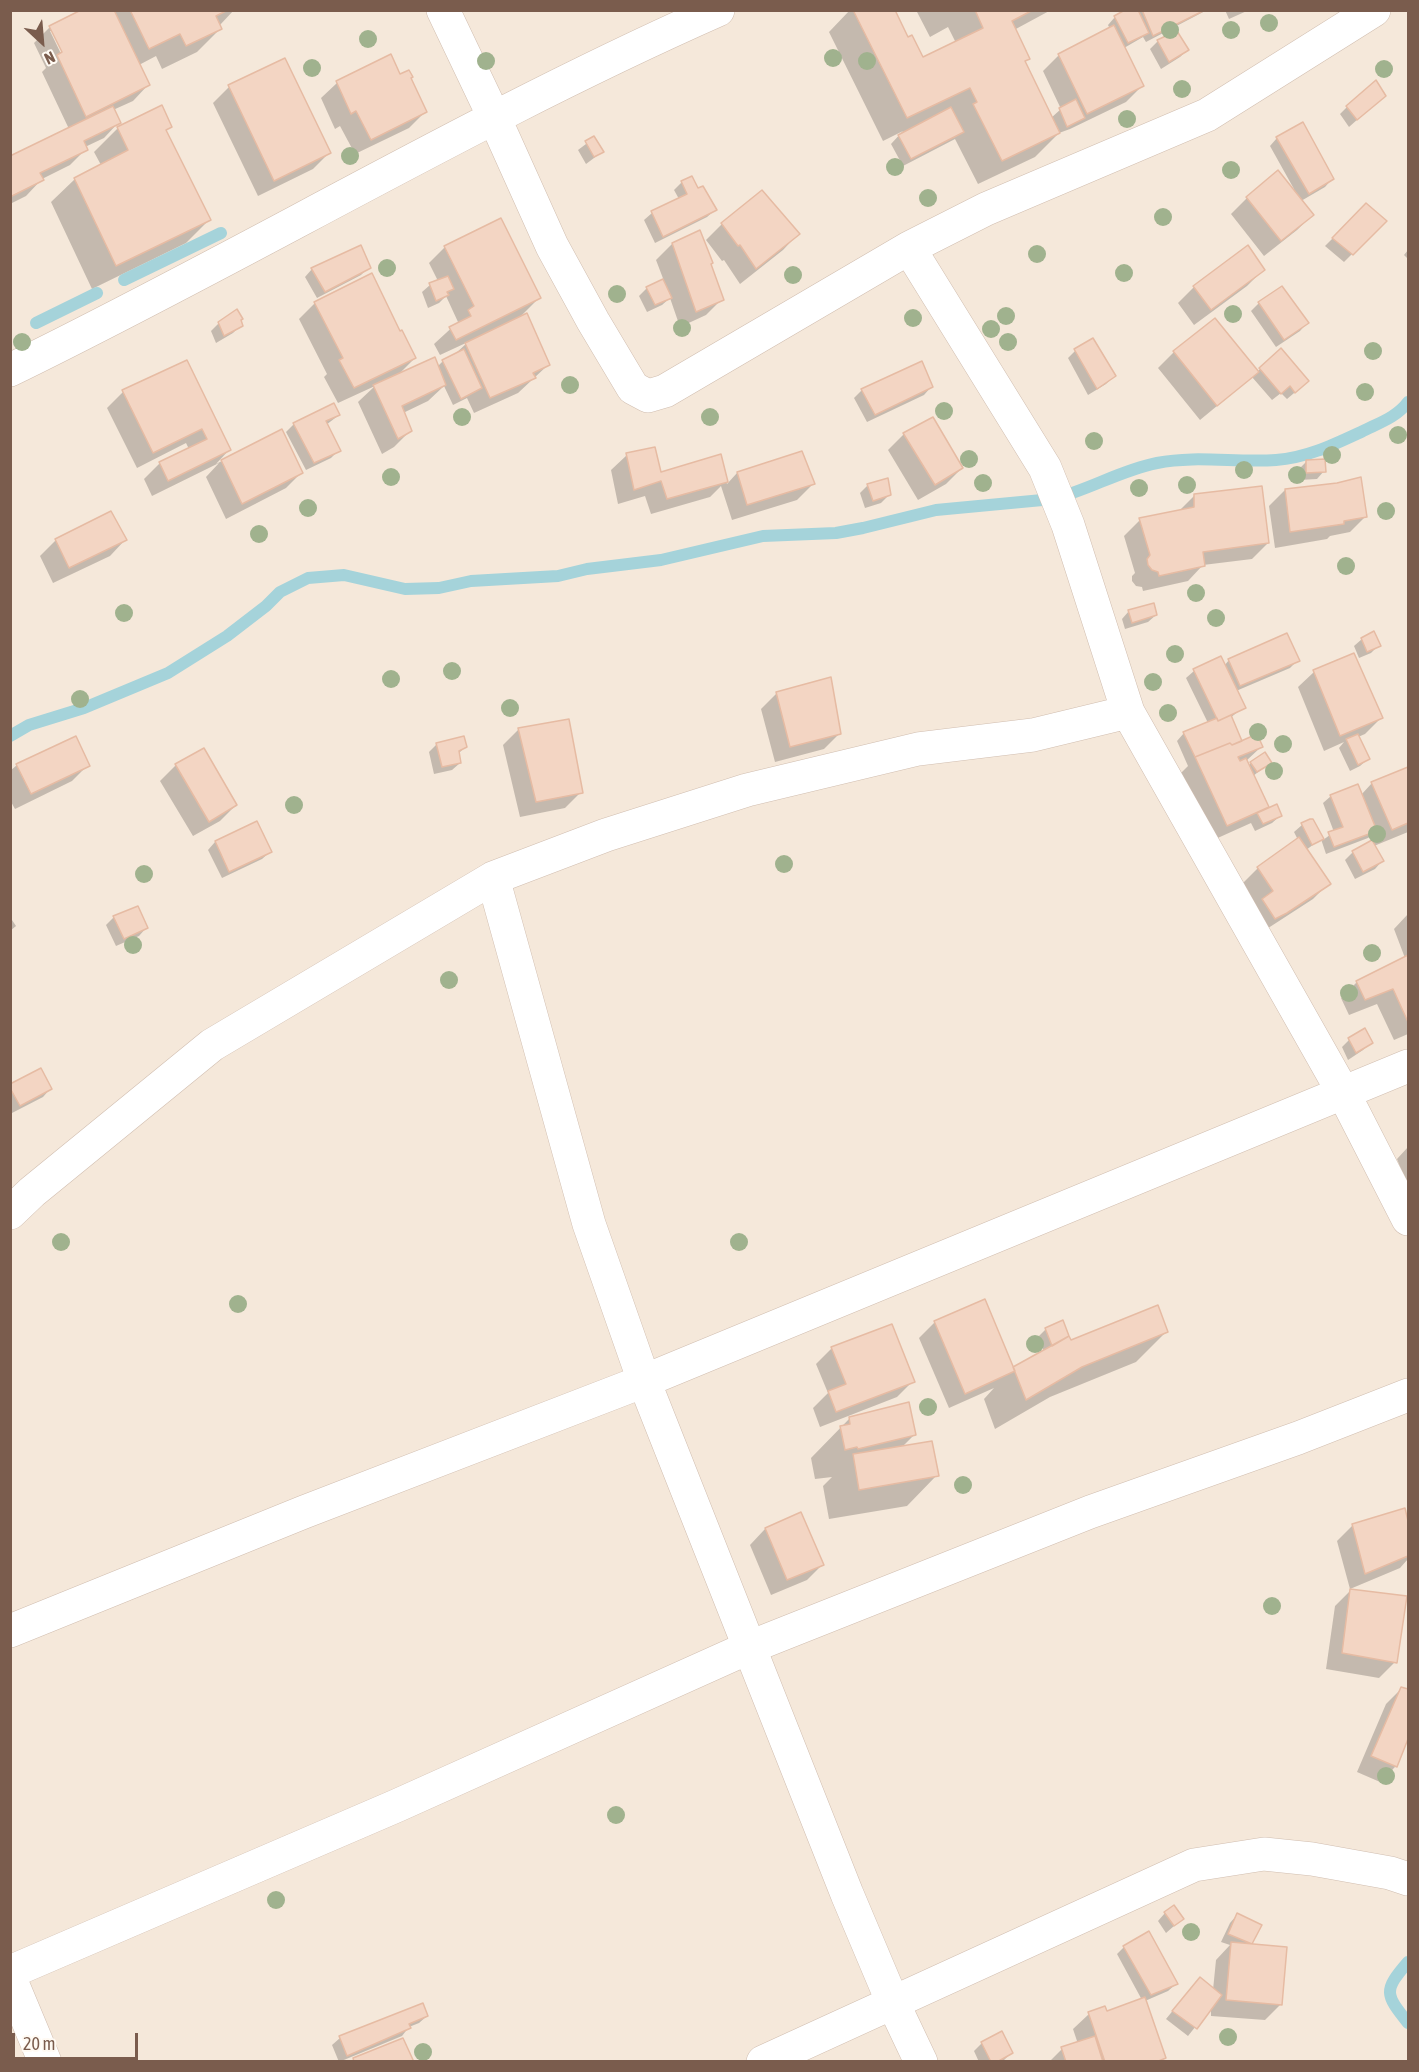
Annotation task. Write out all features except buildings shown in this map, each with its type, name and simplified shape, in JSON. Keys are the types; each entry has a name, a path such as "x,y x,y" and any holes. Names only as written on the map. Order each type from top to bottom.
{"street":[{"path":"443,10 552,246 592,321 633,388 648,396 665,391 909,248 986,209 1207,114 1374,10"},
{"path":"10,370 113,320 494,117 718,10"},
{"path":"909,248 1045,468 1068,525 1128,712 1344,1094 1408,1219"},
{"path":"10,1213 212,1045 492,878 606,835 747,790 918,749 1033,735 1128,712"},
{"path":"492,878 589,1224 644,1381 847,1894 893,2003 921,2061"},
{"path":"10,1631 304,1512 644,1381 1408,1066"},
{"path":"10,1972 396,1806 750,1647 1090,1512 1298,1438 1408,1395"},
{"path":"763,2061 1194,1865 1264,1854 1312,1859 1390,1873 1408,1879"},
{"path":"10,1978 45,2061"}],"shaded area":[{"path":"11,11 1408,11 1408,2061 11,2061"}],"waterway":[{"path":"124,280 221,233"},
{"path":"36,323 97,293"},
{"path":"10,736 29,725 84,708 168,673 227,636 266,606 280,592 308,578 344,575 405,589 439,588 471,581 558,576 587,569 661,560 763,536 836,533 936,510 1053,499 1131,470 1157,463 1202,459 1276,460 1310,453 1393,416 1408,402"},
{"path":"1408,1962 1394,1980 1390,1992 1391,1999 1408,2023"}]}
